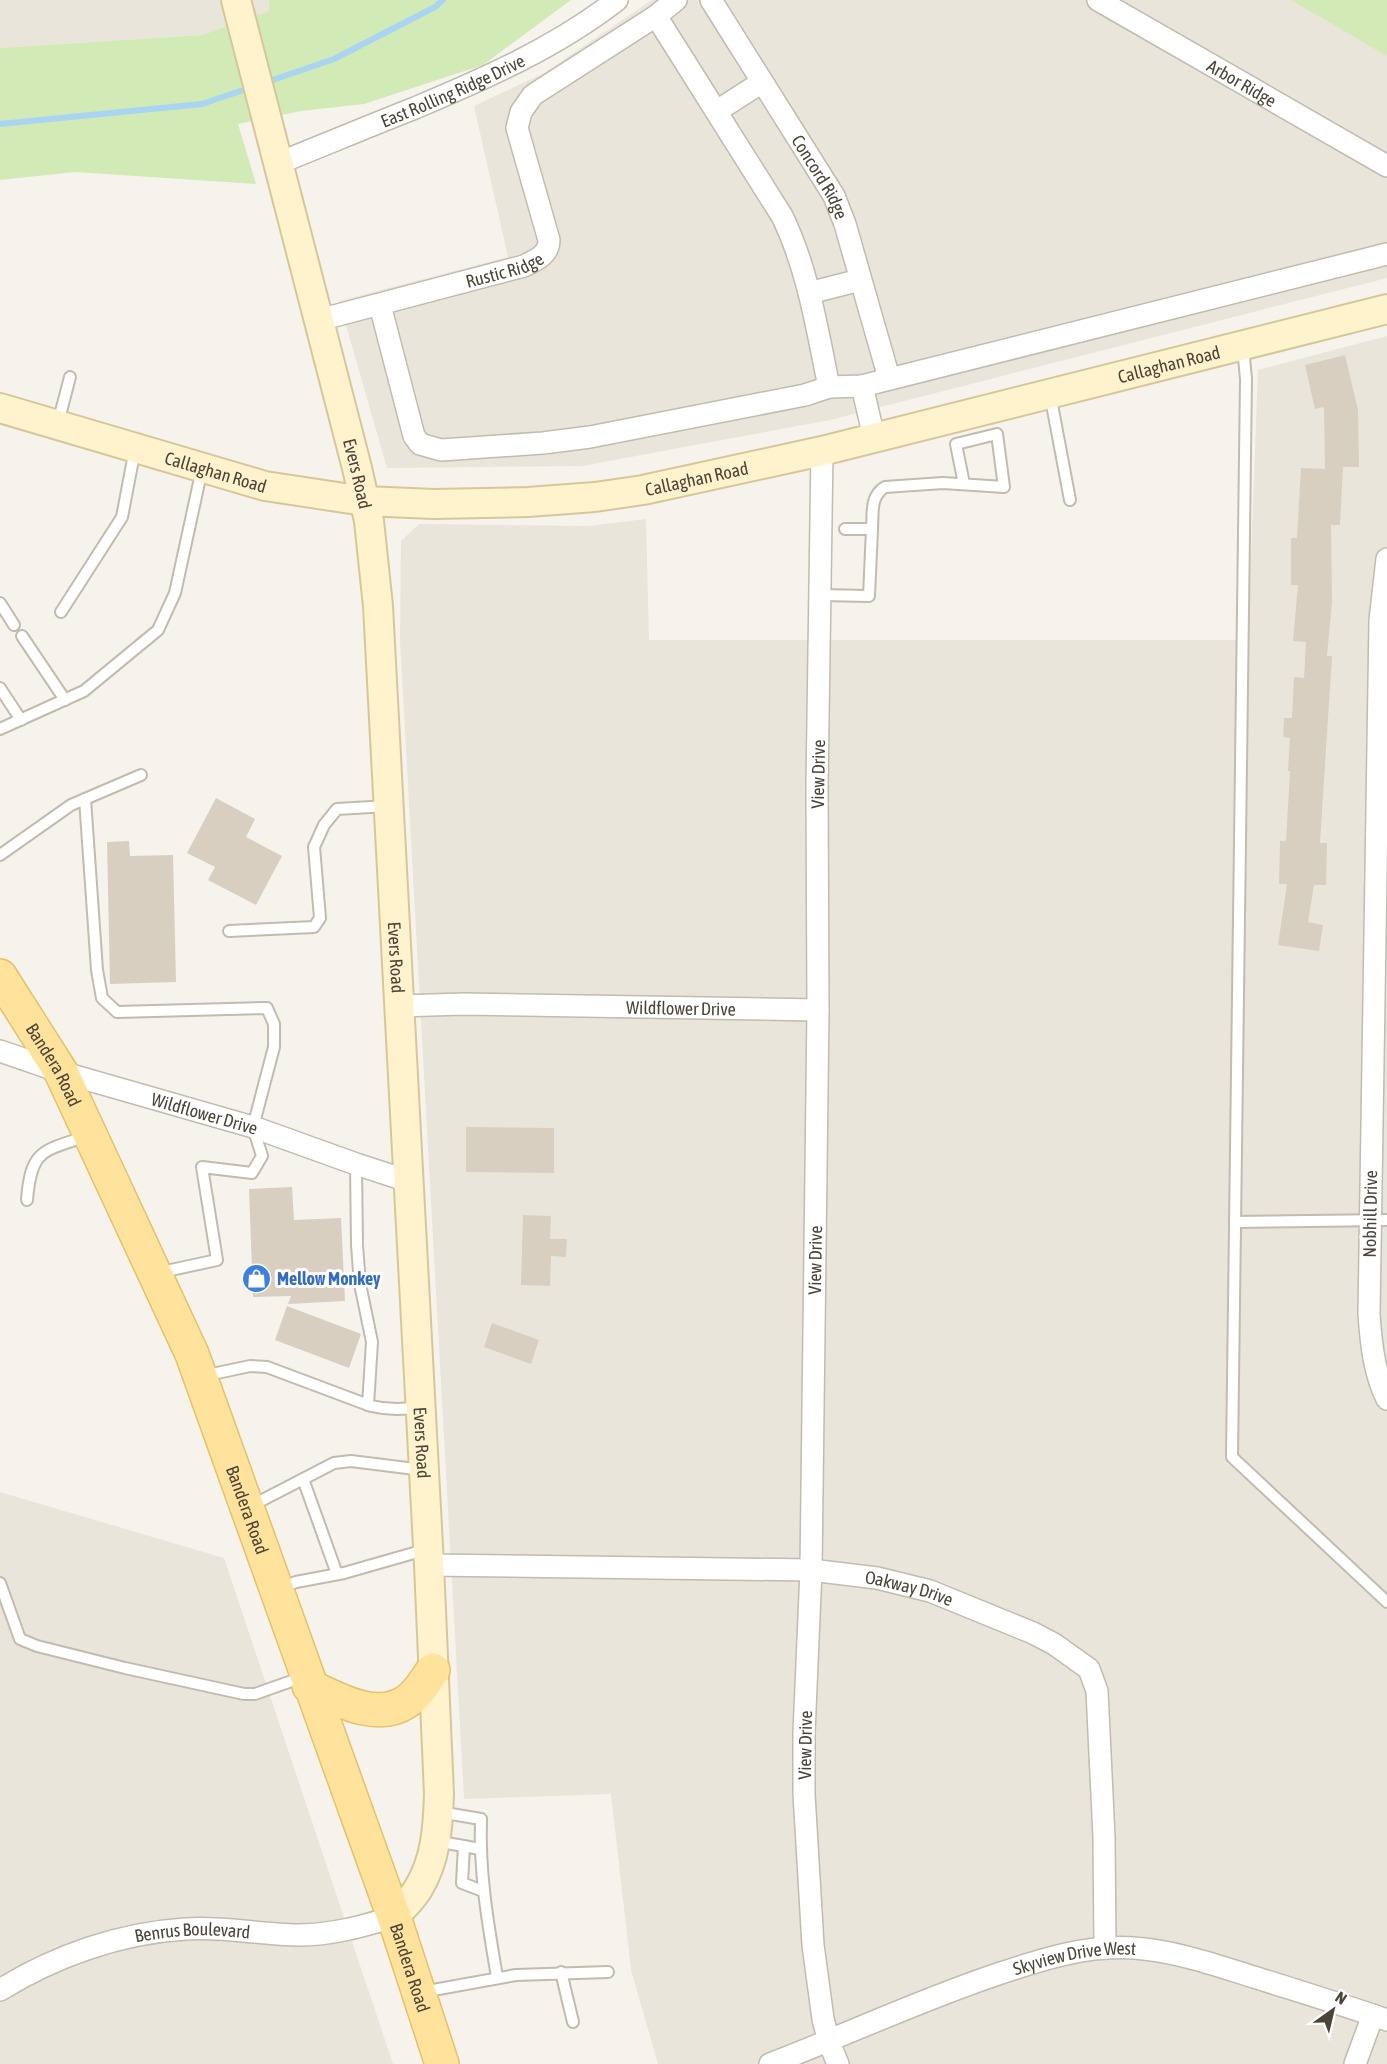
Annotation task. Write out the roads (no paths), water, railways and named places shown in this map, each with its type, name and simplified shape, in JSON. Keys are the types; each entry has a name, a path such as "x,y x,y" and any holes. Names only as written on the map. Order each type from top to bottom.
{"main road":[{"name":"Evers Road","path":"238,7 356,460 369,521 378,606 424,1470 438,1812 434,1852 417,1890 393,1917"},
{"name":"Callaghan Road","path":"0,408 265,486 364,501 434,504 528,501 595,496 654,488 822,452 1387,309"},
{"name":"Bandera Road","path":"0,976 61,1072 192,1354 393,1917 442,2064"},
{"path":"308,1681 347,1704 366,1708 394,1708 414,1695 433,1670"}],"street":[{"name":"East Rolling Ridge Drive","path":"279,163 482,80 539,52 594,18 617,0"},
{"name":"East Rolling Ridge Drive","path":"521,112 533,95 656,16 676,0"},
{"name":"Concord Ridge","path":"711,0 834,196 845,224 889,378"},
{"name":"Arbor Ridge","path":"1098,0 1387,166"},
{"path":"656,16 782,216 802,265 830,387"},
{"path":"717,111 762,82"},
{"name":"Rustic Ridge","path":"319,320 524,266 538,260 545,253 549,240 517,128 521,112"},
{"path":"380,305 414,436 420,444 441,450 543,443 590,437 794,397 830,387 862,386 1387,254"},
{"path":"808,293 860,280"},
{"path":"862,386 874,437"},
{"name":"View Drive","path":"822,452 811,1570 804,1733 804,1794 813,1945 823,2019 838,2064"},
{"name":"Nobhill Drive","path":"1387,559 1380,620 1382,823 1379,1220 1369,1314 1371,1347 1381,1388 1387,1399"},
{"name":"Wildflower Drive","path":"399,1006 464,1004 818,1010"},
{"name":"Wildflower Drive","path":"0,1051 61,1072 253,1126 408,1181"},
{"name":"Oakway Drive","path":"428,1557 811,1570 877,1578 930,1591 1033,1633 1054,1644 1089,1669 1097,1690 1104,1837 1105,1948"},
{"name":"Benrus Boulevard","path":"0,1990 57,1960 99,1945 142,1935 185,1929 219,1928 300,1935 326,1933 393,1917"},
{"name":"Skyview Drive West","path":"770,2064 829,2042 952,1989 1053,1956 1105,1948 1157,1951 1208,1963 1380,2018"},
{"path":"1354,2064 1380,2018"}],"lane":[{"path":"1243,345 1246,379 1244,624 1232,1457 1387,1602"},
{"path":"57,426 70,377"},
{"path":"1050,393 1070,500"},
{"path":"821,596 870,596 873,503 877,492 885,487 944,483 1004,487 997,434 956,444 964,484"},
{"path":"60,612 122,517 135,449"},
{"path":"0,729 84,691 158,630 175,593 202,469"},
{"path":"846,529 872,529"},
{"path":"0,603 14,625"},
{"path":"22,636 65,700"},
{"path":"1,692 21,720"},
{"path":"0,855 70,805 141,775"},
{"path":"85,799 97,970 102,998 117,1012 267,1008 274,1024 274,1047 253,1126 262,1156 252,1173 202,1167 217,1260 155,1274"},
{"path":"229,931 314,927 320,918 314,847 324,825 337,809 389,806"},
{"path":"27,1200 28,1180 35,1161 47,1150 90,1135"},
{"path":"356,1164 360,1284 372,1342 368,1405"},
{"path":"1235,1222 1379,1220"},
{"path":"200,1376 250,1366 267,1367 387,1410 406,1410 420,1406"},
{"path":"246,1509 334,1463 351,1461 424,1470"},
{"path":"303,1479 337,1574"},
{"path":"275,1590 296,1582 428,1557"},
{"path":"0,1583 20,1639 38,1646 244,1694 255,1694 308,1681"},
{"path":"438,1812 481,1820 480,1849 483,1891 497,1977"},
{"path":"436,1841 480,1849"},
{"path":"464,1846 462,1883 483,1891"},
{"path":"561,1972 573,2022"},
{"path":"419,1993 497,1977 561,1972 608,1972"}],"waterway":[{"path":"264,83 334,59 435,7 443,0"},
{"path":"0,124 202,104 252,87"}],"place":[{"name":"Mellow Monkey","path":"256,1278"}]}
